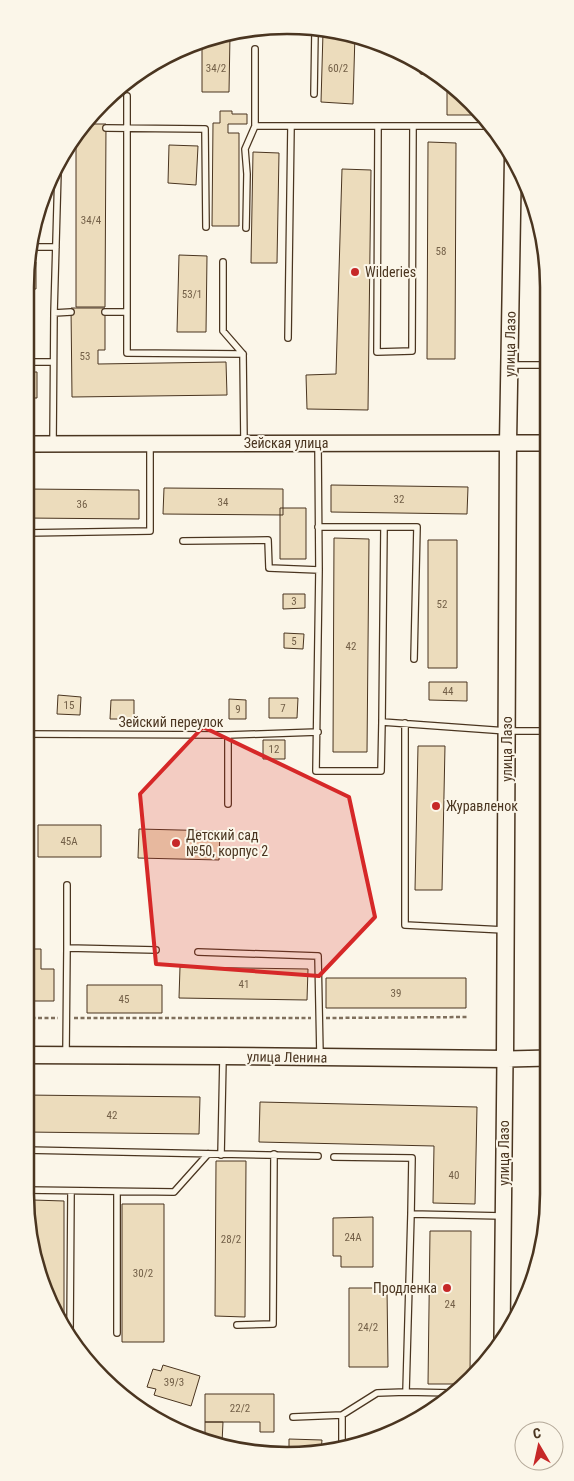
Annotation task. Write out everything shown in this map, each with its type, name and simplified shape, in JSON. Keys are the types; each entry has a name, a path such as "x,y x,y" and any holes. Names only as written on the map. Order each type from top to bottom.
{"main road":[{"name":"улица Лазо","path":"505,1059 508,443 513,173"},
{"name":"улица Ленина","path":"34,1056 505,1059"}],"street":[{"name":"Зейская улица","path":"34,444 540,443"},
{"name":"улица Ленина","path":"505,1059 540,1058"},
{"name":"улица Лазо","path":"502,1328 505,1059"}],"lane":[{"path":"314,35 314,94"},
{"path":"246,228 247,174 245,149 255,126 255,49"},
{"path":"127,96 127,353 243,354"},
{"path":"255,126 482,126"},
{"path":"288,338 292,126"},
{"path":"378,126 377,352 412,352 413,126"},
{"path":"106,128 206,129 206,227"},
{"path":"53,443 58,180"},
{"path":"37,247 56,247"},
{"path":"223,262 223,331 243,354 244,442"},
{"path":"54,313 71,312"},
{"path":"105,312 127,312"},
{"path":"34,362 53,362"},
{"path":"510,365 540,365"},
{"path":"318,442 319,570 316,772 381,771 384,528"},
{"path":"34,533 150,531 150,443"},
{"path":"318,527 417,527 414,658"},
{"path":"183,541 268,540 269,568 319,570"},
{"path":"382,722 507,731 540,731"},
{"path":"405,724 405,925 506,930"},
{"name":"Зейский переулок","path":"34,734 228,735 318,732"},
{"path":"228,735 228,804"},
{"path":"66,1056 67,886"},
{"path":"67,948 156,950"},
{"path":"198,952 318,956 320,1057"},
{"path":"221,1155 223,1056"},
{"path":"34,1150 318,1156"},
{"path":"34,1190 174,1192 208,1154"},
{"path":"237,1325 273,1324 274,1154"},
{"path":"334,1157 412,1158 406,1392"},
{"path":"70,1325 71,1191"},
{"path":"117,1192 117,1333"},
{"path":"411,1214 503,1216"},
{"path":"293,1417 342,1415 377,1393 444,1393"},
{"path":"342,1415 342,1441"}],"path":[{"path":"34,1018 468,1017"}],"highlighted area":[{"path":"203,727 349,797 375,917 319,976 156,964 140,794"}],"building":[{"path":"323,37 355,43 353,104 321,102"},
{"path":"230,40 229,92 202,92 202,48"},
{"path":"447,91 472,115 447,115"},
{"path":"220,111 232,111 232,114 247,114 247,124 228,124 228,133 239,133 239,226 212,226 213,123 220,123"},
{"path":"94,124 106,124 105,307 76,307 76,146"},
{"path":"428,142 456,143 455,359 427,359"},
{"path":"169,145 198,146 196,185 168,183"},
{"path":"253,152 279,153 277,263 251,263"},
{"name":"Wilderies","path":"342,169 371,170 368,410 307,409 306,375 336,374"},
{"path":"179,255 207,256 206,332 177,332"},
{"path":"35,262 36,262 36,289 34,289"},
{"path":"71,308 105,308 105,350 98,350 98,364 226,362 227,395 72,397"},
{"path":"34,372 37,372 37,398 34,398"},
{"path":"331,485 468,487 467,514 331,512"},
{"path":"164,488 283,489 283,515 163,514"},
{"path":"34,489 139,490 139,519 34,518"},
{"path":"280,508 306,508 306,559 280,559"},
{"path":"334,538 369,539 367,752 333,752"},
{"path":"428,540 457,540 457,668 428,668"},
{"path":"283,594 305,594 305,608 283,609"},
{"path":"284,633 304,634 303,649 284,648"},
{"path":"429,682 467,682 467,701 429,700"},
{"path":"58,695 81,697 80,715 57,714"},
{"path":"269,698 298,698 297,718 269,718"},
{"path":"229,699 246,700 246,719 229,719"},
{"path":"111,700 134,700 134,719 110,719"},
{"path":"263,740 285,740 285,759 263,759"},
{"path":"418,746 445,746 442,890 415,890"},
{"path":"38,825 101,825 101,857 38,857"},
{"path":"139,829 220,831 219,860 138,858"},
{"path":"34,949 41,949 41,969 54,969 54,1001 34,1001"},
{"path":"180,967 308,969 307,1000 179,998"},
{"path":"326,978 466,978 466,1008 326,1008"},
{"path":"87,985 162,985 162,1013 87,1013"},
{"path":"34,1095 200,1097 199,1134 34,1132"},
{"path":"260,1102 477,1107 475,1204 433,1203 434,1146 259,1142"},
{"path":"216,1161 246,1161 245,1317 215,1316"},
{"path":"34,1200 64,1201 64,1314 53,1291 42,1260 36,1227"},
{"path":"122,1204 164,1204 164,1342 122,1342"},
{"path":"373,1217 373,1267 341,1267 341,1256 333,1256 333,1218"},
{"path":"430,1231 471,1231 470,1369 454,1384 428,1384"},
{"path":"349,1288 387,1288 388,1367 349,1367"},
{"path":"163,1365 200,1376 191,1406 154,1395 156,1389 147,1387 153,1369 161,1371"},
{"path":"205,1394 274,1394 274,1432 260,1432 260,1422 205,1422"},
{"path":"205,1422 223,1422 222,1439 205,1434"},
{"path":"289,1439 322,1440 322,1445 289,1447"}],"place":[{"name":"Wilderies","path":"355,272"},
{"name":"Журавленок","path":"436,806"},
{"name":"Детский сад №50, корпус 2","path":"176,843"},
{"name":"Продленка","path":"447,1288"}]}
